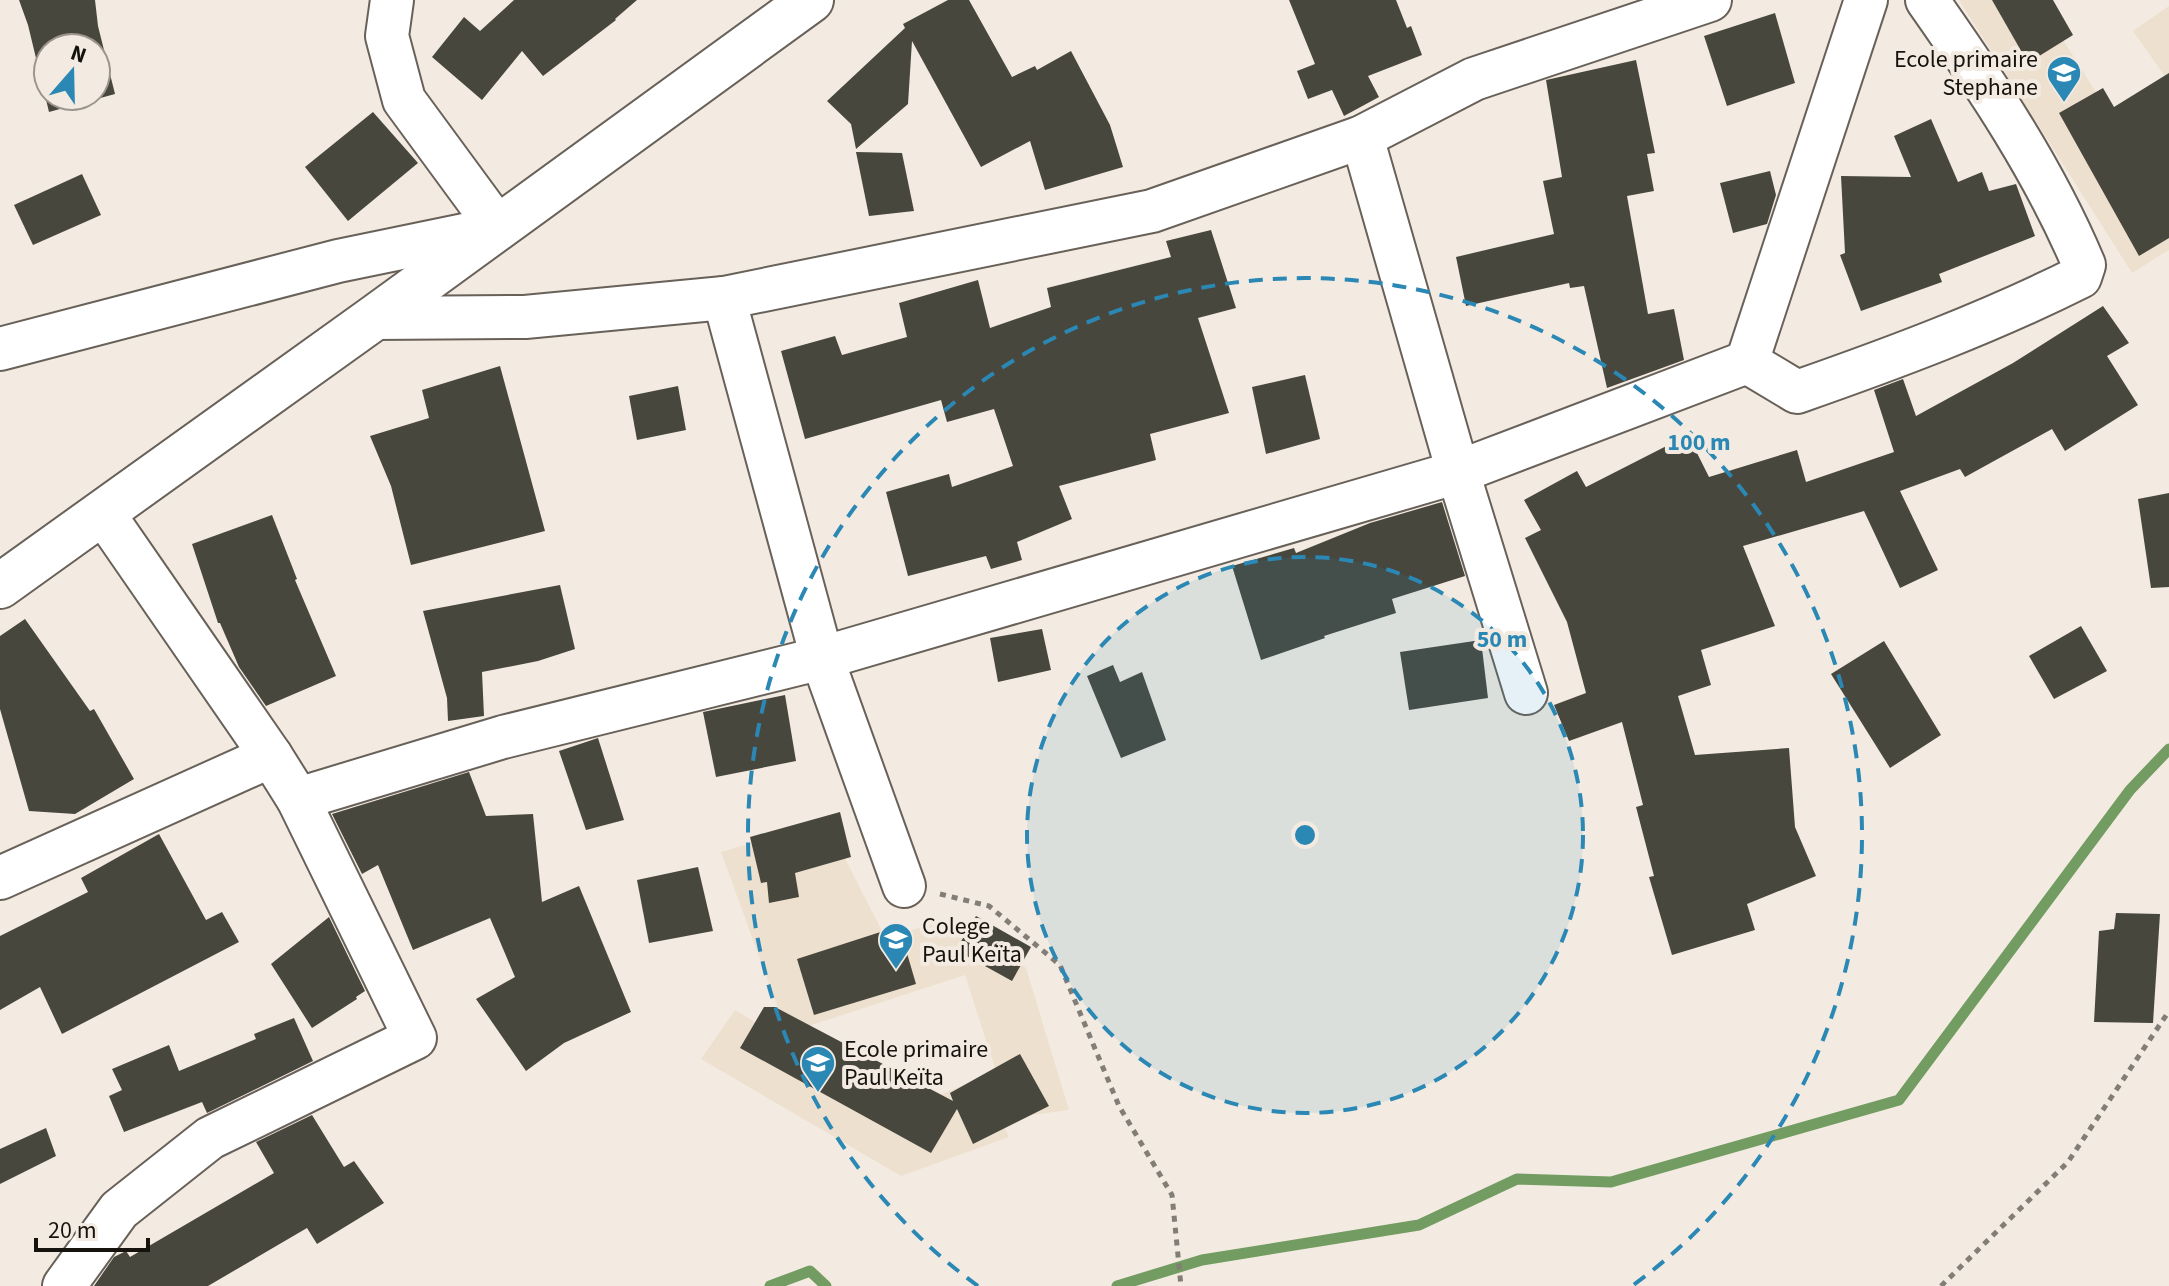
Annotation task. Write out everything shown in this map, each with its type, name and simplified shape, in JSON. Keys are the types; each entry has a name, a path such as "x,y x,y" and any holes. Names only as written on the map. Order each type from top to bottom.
{"main road":[{"path":"0,586 811,0"}],"street":[{"path":"0,349 338,261 498,228 404,100 387,36 392,0"},
{"path":"374,318 525,317 724,298 1152,211 1362,137 1474,79 1710,0"},
{"path":"1747,362 1866,0"},
{"path":"1747,362 1797,392 1931,344 2024,305 2080,277 2084,265 2065,220 1986,84 1927,0"},
{"path":"1362,137 1458,472 1526,693"},
{"path":"724,298 822,658 904,886"},
{"path":"298,799 503,737 822,658 1458,472 1747,362"},
{"path":"64,1286 119,1210 210,1138 415,1038 298,799 103,513"},
{"path":"0,878 271,756"}],"path":[{"path":"904,886 989,906 1060,965 1119,1106 1172,1195 1181,1286"},
{"path":"1941,1286 2068,1162 2169,1011"}],"shaded area":[{"name":"Ecole primaire Stephane","path":"1959,0 2038,0 2169,208 2169,250 2132,273"},
{"path":"2169,6 2169,82 2133,31"},
{"name":"Colege Paul Keïta","path":"826,821 885,937 956,918 1026,968 1069,1110 1011,1118 965,975 787,1033 721,852"},
{"name":"Ecole primaire Paul Keïta","path":"735,1010 902,1111 980,1078 1009,1137 901,1176 701,1059"}],"building":[{"path":"19,0 95,0 100,32 32,32 32,42"},
{"path":"514,0 637,0 543,76 522,51 482,100 432,57 464,17 480,31"},
{"path":"948,0 969,0 1012,77 1035,66 1037,70 1071,51 1110,125 1123,167 1045,190 1030,141 981,167 912,41 908,104 856,149 851,124 827,101 905,28 903,24"},
{"path":"1289,0 1396,0 1407,28 1411,26 1422,55 1368,76 1379,97 1344,116 1332,90 1308,99 1297,71 1315,64"},
{"path":"1992,0 2053,0 2073,35 2028,63"},
{"path":"1775,13 1795,83 1727,106 1704,36"},
{"path":"1636,60 1655,153 1647,154 1654,191 1627,196 1648,314 1674,309 1684,360 1607,388 1584,286 1570,288 1569,283 1466,306 1456,257 1554,234 1543,181 1562,177 1546,80"},
{"path":"2169,73 2169,238 2139,256 2059,113 2103,88 2114,107"},
{"path":"373,112 418,163 348,221 305,167"},
{"path":"1931,119 1958,182 1982,172 1989,191 2016,184 2035,236 1939,274 1942,282 1861,311 1840,255 1845,253 1841,176 1911,177 1894,136"},
{"path":"856,152 902,153 914,211 869,216"},
{"path":"1770,171 1776,195 1767,224 1733,233 1720,183"},
{"path":"82,174 101,215 33,245 14,205"},
{"path":"1211,230 1236,308 1198,318 1229,413 1150,434 1156,460 1059,486 1072,519 1017,542 1022,560 991,569 986,556 908,576 886,492 949,474 952,487 1013,466 994,409 947,422 941,400 805,439 781,351 835,336 842,355 907,337 899,303 978,280 990,328 1051,307 1047,288 1171,257 1166,241"},
{"path":"2103,306 2129,343 2107,356 2138,405 2065,451 2052,429 1965,477 1960,469 1900,491 1938,570 1900,588 1864,511 1743,546 1775,626 1701,650 1711,685 1678,696 1695,755 1789,748 1795,827 1816,876 1747,904 1755,930 1672,955 1649,877 1654,876 1636,807 1643,805 1622,722 1569,741 1554,705 1586,693 1567,622 1525,538 1541,530 1524,500 1577,471 1586,487 1688,435 1709,477 1797,450 1806,482 1894,452 1874,390 1903,379 1916,416 2013,363"},
{"path":"500,366 545,531 411,565 391,486 370,436 429,418 422,390"},
{"path":"1305,375 1320,439 1266,454 1252,387"},
{"path":"678,386 686,430 637,440 629,396"},
{"path":"2169,493 2169,587 2151,588 2138,499"},
{"path":"1442,502 1465,576 1392,599 1396,613 1261,660 1232,566 1294,548 1296,553 1370,523"},
{"path":"272,515 295,580 336,676 266,706 239,667 218,623 192,544"},
{"path":"560,585 575,649 538,661 482,672 484,716 448,721 447,698 423,611"},
{"path":"25,619 90,711 94,709 134,779 75,814 29,811 0,709 0,636"},
{"path":"2081,626 2107,671 2054,699 2029,656"},
{"path":"1042,629 1051,670 998,682 990,638"},
{"path":"1481,640 1488,698 1409,710 1400,652"},
{"path":"1884,641 1941,735 1890,768 1831,674"},
{"path":"1113,665 1120,682 1142,672 1166,740 1121,758 1087,676"},
{"path":"785,695 796,761 716,777 703,712"},
{"path":"598,738 624,820 586,830 559,751"},
{"path":"469,772 486,816 533,814 542,902 579,886 631,1012 564,1043 526,1071 476,999 515,977 490,918 413,950 378,865 362,874 332,814"},
{"path":"840,812 851,857 795,873 799,897 769,903 767,882 761,883 750,837"},
{"path":"159,834 206,920 222,912 239,942 62,1034 40,987 0,1010 0,936 88,892 81,878"},
{"path":"698,867 713,931 649,943 637,880"},
{"path":"2116,913 2160,914 2153,1023 2094,1022 2099,931 2114,929"},
{"path":"976,916 1031,947 1012,981 956,950"},
{"path":"329,917 365,991 312,1028 271,964"},
{"path":"899,926 916,984 814,1015 797,959"},
{"path":"764,1007 775,1007 953,1101 950,1093 1020,1054 1049,1106 973,1144 957,1109 931,1153 740,1048"},
{"path":"294,1018 313,1061 207,1113 202,1102 124,1132 109,1096 122,1090 112,1069 169,1045 179,1071 256,1039 254,1034"},
{"path":"312,1115 344,1167 354,1161 384,1203 317,1244 307,1228 208,1286 94,1286 114,1257 126,1251 130,1257 274,1173 256,1142"},
{"path":"46,1128 56,1156 0,1184 0,1149"}],"waterway":[{"path":"1117,1286 1202,1260 1419,1225 1517,1179 1611,1182 1899,1100 2130,790 2169,749"},
{"path":"770,1286 810,1271 826,1286"}],"place":[{"name":"Ecole primaire Stephane","path":"2064,104"},
{"name":"Colege Paul Keïta","path":"896,971"},
{"name":"Ecole primaire Paul Keïta","path":"818,1094"}]}
